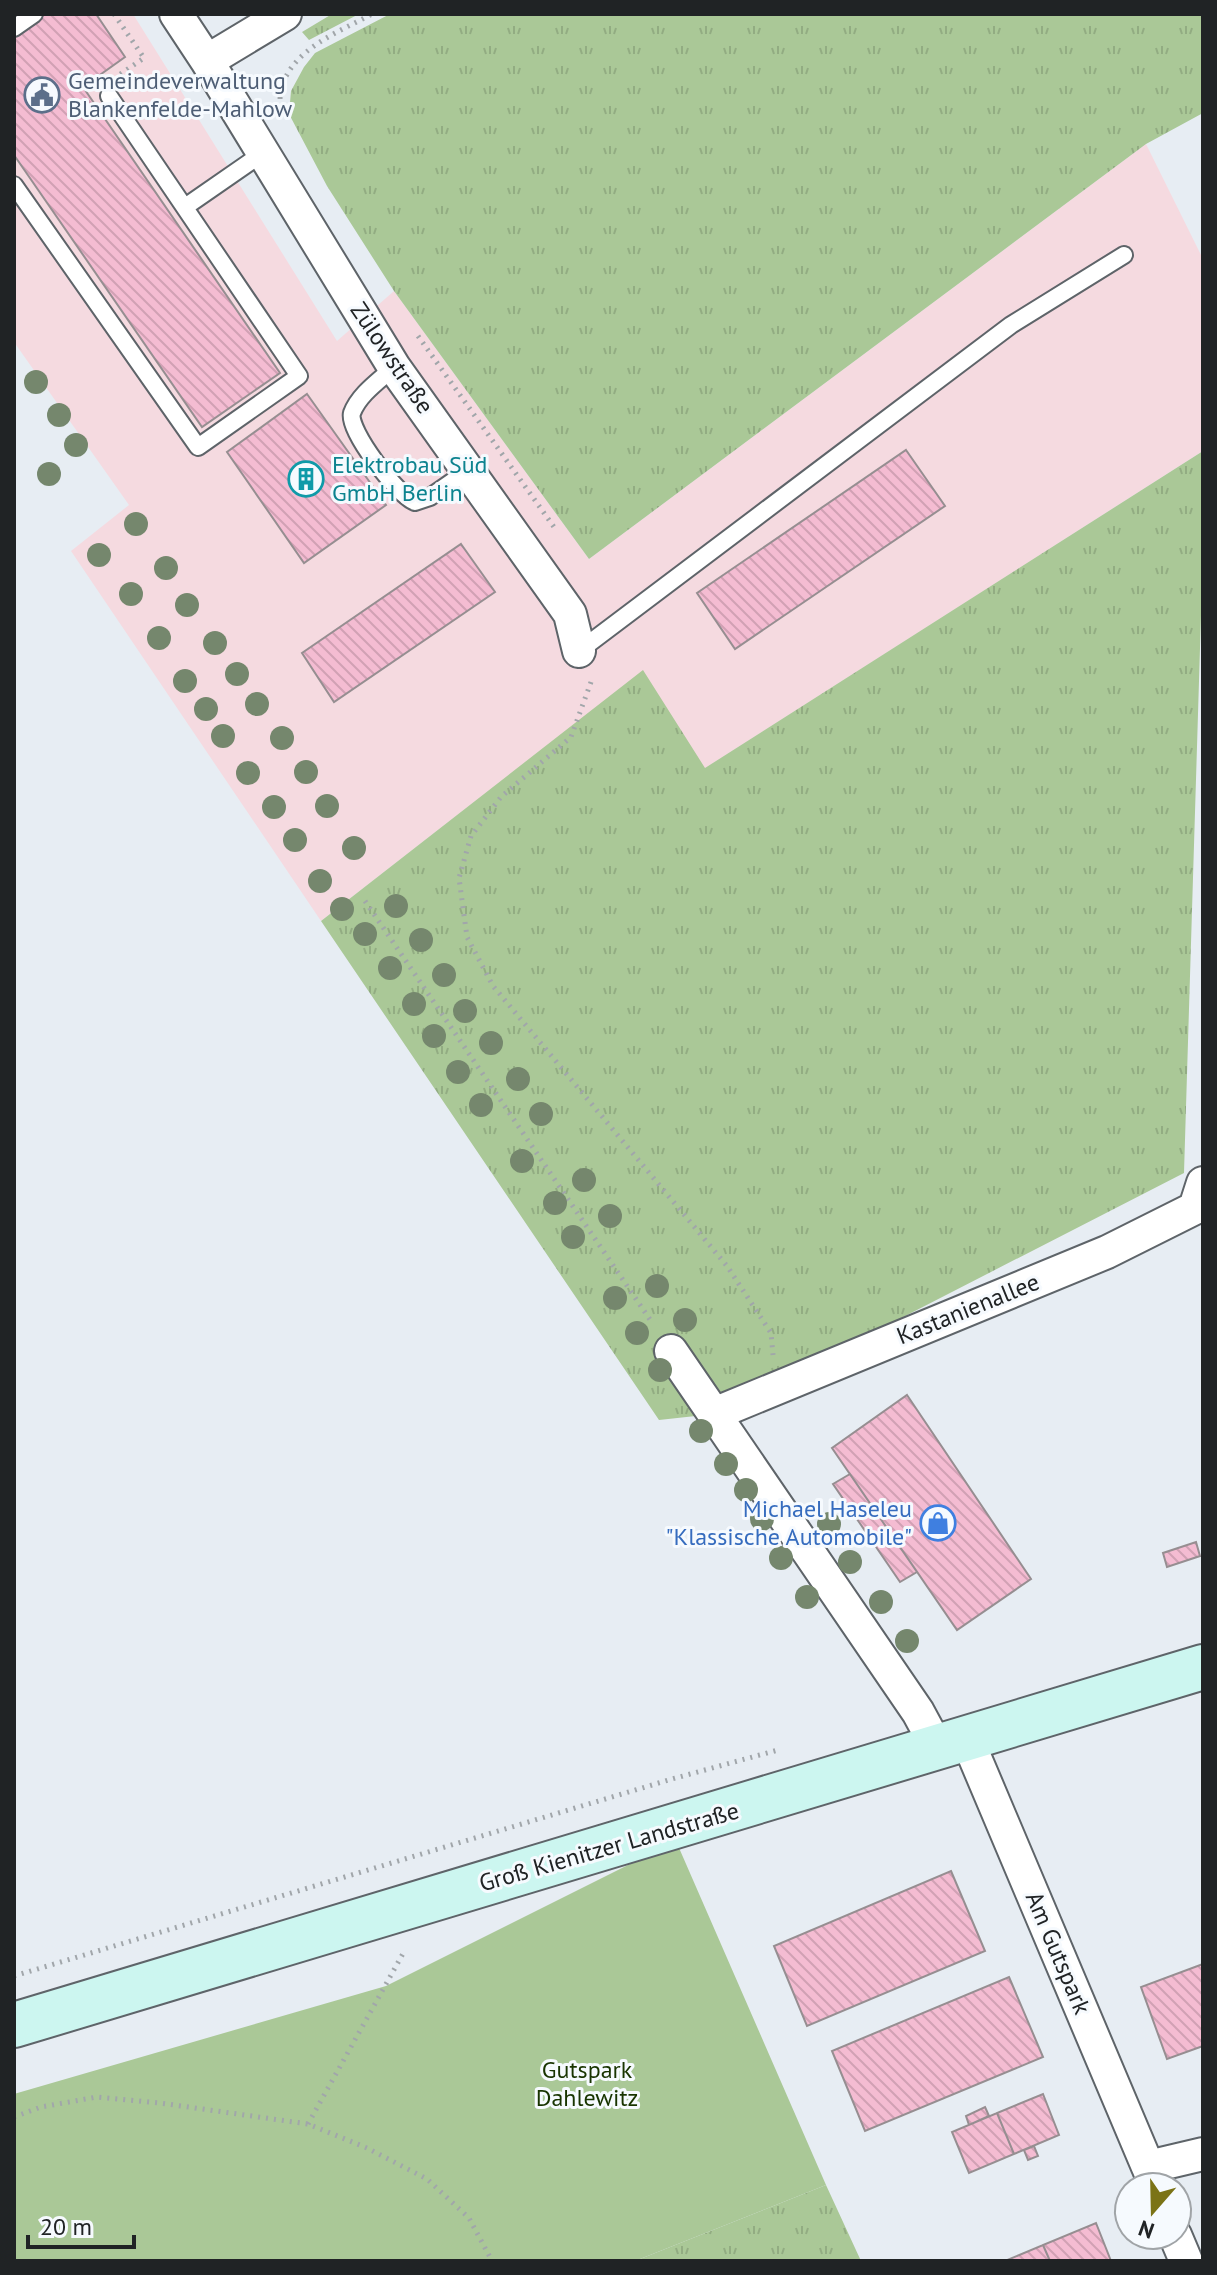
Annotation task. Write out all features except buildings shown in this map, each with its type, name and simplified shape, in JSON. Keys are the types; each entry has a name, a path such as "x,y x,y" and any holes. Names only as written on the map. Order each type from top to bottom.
{"main road":[{"name":"Groß Kienitzer Landstraße","path":"14,2025 1203,1667"}],"street":[{"name":"Zülowstraße","path":"176,14 394,367 570,614 579,651"},
{"path":"207,61 285,14"},
{"name":"Kastanienallee","path":"714,1414 1107,1252 1195,1208 1203,1183"},
{"path":"671,1351 918,1712 953,1744"},
{"name":"Am Gutspark","path":"953,1744 1149,2171"},
{"name":"Am Gutspark","path":"1165,2171 1203,2154"}],"lane":[{"path":"14,28 34,14"},
{"path":"14,185 198,447 299,376 109,96"},
{"path":"185,207 263,153"},
{"path":"579,651 1011,325 1124,255"},
{"path":"394,367 366,392 352,413 352,425 365,445 401,494 415,502 430,497 469,470"}],"path":[{"path":"109,96 103,85 144,58 114,14"},
{"path":"280,120 281,90 290,71 311,47 372,14"},
{"path":"417,335 557,532"},
{"path":"579,651 592,683 571,737 501,797 471,836 459,878 467,937 493,986 727,1266 771,1333 776,1388"},
{"path":"365,901 671,1351"},
{"path":"14,1976 791,1746"},
{"path":"308,2124 431,1899"},
{"path":"14,2117 41,2107 97,2097 308,2124 367,2148 427,2179 469,2218 492,2261"}],"shaded area":[{"path":"14,14 133,14 337,341 394,291 589,559 1146,144 1203,259 1203,451 704,769 643,671 321,921 71,551 129,505 14,342"}],"green space":[{"path":"332,14 359,14 309,40 302,32"},
{"path":"390,14 1203,14 1203,113 1146,144 589,559 394,291 327,186 289,114 291,91 315,53"},
{"path":"1203,451 1203,550 1184,1173 714,1414 659,1420 321,921 643,670 705,768"},
{"name":"Gutspark Dahlewitz","path":"676,1841 826,2185 635,2261 14,2261 14,2094 386,1986"},
{"path":"826,2185 861,2261 635,2261"}],"place":[{"name":"Gemeindeverwaltung Blankenfelde-Mahlow","path":"42,95"},
{"name":"Elektrobau Süd GmbH Berlin","path":"306,479"},
{"name":"Michael Haseleu \"Klassische Automobile\"","path":"938,1523"}]}
